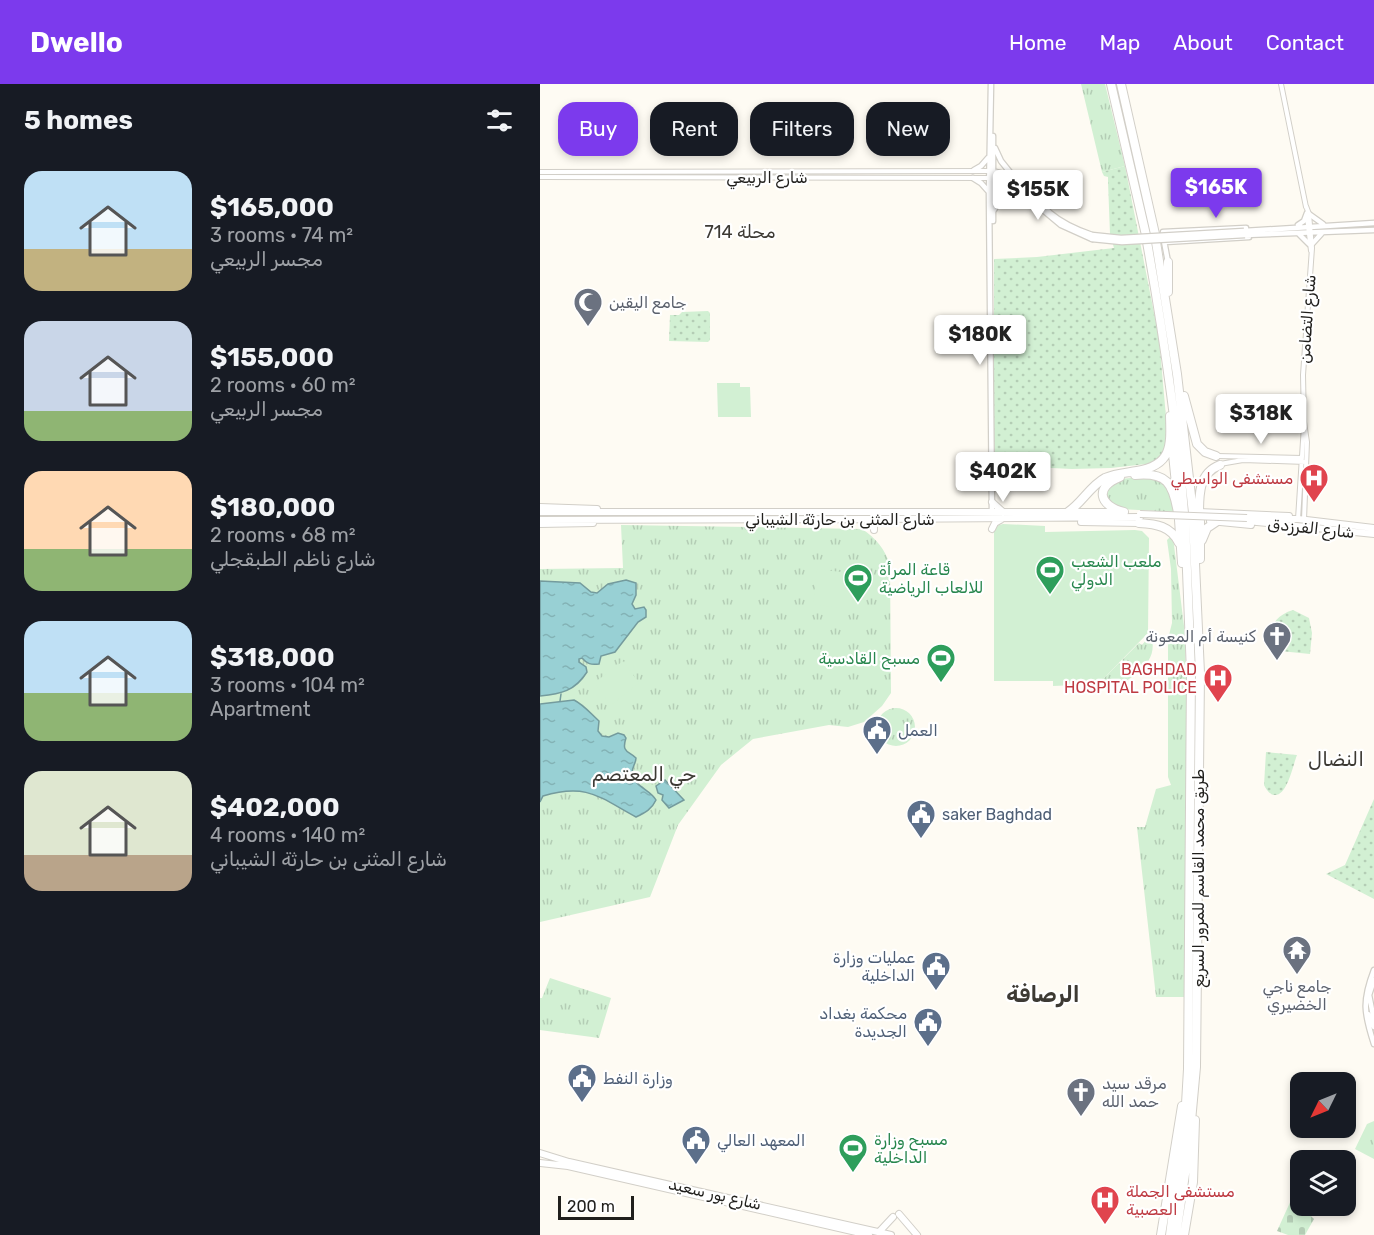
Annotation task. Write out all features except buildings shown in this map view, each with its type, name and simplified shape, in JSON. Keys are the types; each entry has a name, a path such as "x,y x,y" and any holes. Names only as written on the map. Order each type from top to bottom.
{"highway":[{"name":"طريق محمد القاسم للمرور السريع","path":"1111,84 1157,238 1164,337 1179,447 1193,515 1189,621 1192,1068"},
{"name":"طريق محمد القاسم للمرور السريع","path":"1121,84 1157,238 1177,374 1193,515 1200,673 1192,1068 1176,1235"},
{"path":"1166,299 1169,281 1168,262"},
{"path":"1164,337 1171,433 1193,515 1200,554"},
{"path":"1177,374 1195,438 1205,452 1216,456"},
{"path":"1068,512 1094,486 1107,477 1160,464 1169,450 1171,433"},
{"path":"1180,547 1199,498 1204,478 1213,467 1220,465"},
{"path":"1124,513 1107,504 1103,496 1103,489 1117,478 1139,475 1158,476 1168,482 1175,496 1193,515"},
{"path":"1139,518 1173,533 1180,547 1189,621"},
{"path":"1198,620 1200,554 1204,532 1213,522"},
{"path":"1161,1235 1192,1068"},
{"path":"1184,1235 1193,1182 1192,1068"},
{"name":"طريق محمد القاسم للمرور السريع","path":"1170,1235 1185,1154"}],"main road":[{"path":"991,84 994,146 991,242"},
{"path":"992,128 990,152 992,171"},
{"path":"994,146 1005,167 1058,219 1092,237"},
{"path":"974,170 985,163 990,152"},
{"path":"992,171 1005,174 1022,183"},
{"path":"973,178 983,184 989,193"},
{"path":"992,178 1012,184 1061,225 1092,237 1121,238 1267,231"},
{"path":"990,515 991,242 989,193 992,178"},
{"path":"993,213 1002,197 1016,193 1025,195"},
{"path":"1297,226 1308,214 1325,225"},
{"path":"1157,238 1267,231 1297,232 1325,225 1374,223"},
{"path":"1157,238 1237,238 1297,226 1325,232 1374,230"},
{"path":"1297,232 1310,244 1318,235 1325,232"},
{"path":"1157,238 1168,262"},
{"path":"990,502 1003,516 990,529 979,515 990,502"},
{"path":"540,507 585,507 622,512"},
{"name":"شارع المثنى بن حارثة الشيباني","path":"540,512 990,515 1039,519 1139,518"},
{"name":"شارع المثنى بن حارثة الشيباني","path":"1003,516 1068,512 1124,513 1139,518"},
{"path":"1193,515 1282,514 1300,522"},
{"name":"شارع المثنى بن حارثة الشيباني","path":"540,519 874,519 979,515"},
{"name":"شارع الفرزدق","path":"1139,518 1300,522 1373,530"},
{"path":"874,519 874,530"},
{"path":"540,524 585,524 616,520"},
{"path":"1213,522 1288,528 1300,522"},
{"name":"شارع الفرزدق","path":"1300,522 1320,528 1360,533 1373,530"},
{"path":"1374,970 1366,992 1365,1006 1374,1044"},
{"path":"1374,980 1369,995 1374,1020"},
{"path":"1371,1027 1374,1033"},
{"name":"شارع بور سعيد","path":"540,1154 568,1164 867,1235"},
{"name":"شارع بور سعيد","path":"540,1162 568,1164 891,1235"},
{"path":"879,1232 896,1215 917,1235"}],"street":[{"name":"شارع التضامن","path":"1281,84 1308,214 1311,252 1304,375 1300,522"},
{"name":"شارع الربيعي","path":"799,175 992,171"},
{"name":"شارع الربيعي","path":"540,172 664,175"},
{"name":"شارع الربيعي","path":"540,177 799,175 992,178"},
{"path":"1216,456 1303,460"},
{"path":"1220,465 1243,460 1303,460"}],"green space":[{"path":"1081,84 1105,84 1125,166 1102,172"},
{"path":"1125,166 1159,338 1167,428 1163,457 1155,463 1111,468 1072,469 994,465 994,259 1037,257 1114,248 1110,234 1108,177 1102,172"},
{"path":"708,311 710,313 710,340 708,342 669,341 670,315"},
{"path":"717,383 740,383 740,387 750,387 751,417 718,417"},
{"path":"1141,477 1157,480 1166,486 1175,512 1120,509 1114,507 1105,496 1107,488 1120,479"},
{"path":"1003,524 1045,526 1045,532 1135,530 1142,531 1149,538 1148,633 1101,681 994,681 994,531 996,526"},
{"path":"621,525 862,529 879,544 890,565 891,693 882,706 864,722 848,727 829,725 753,739 721,765 678,825 650,897 540,922 540,569 623,568"},
{"path":"1173,537 1185,634 1187,725 1185,997 1156,997 1137,827 1145,827 1156,789 1171,785 1168,777 1168,639 1172,623 1171,569 1167,540"},
{"path":"817,569 849,573 845,609 813,604"},
{"path":"1293,610 1309,618 1312,633 1310,654 1270,650 1273,625 1281,616"},
{"path":"1151,634 1153,646 1151,657 1136,674 1122,660 1139,643 1142,645"},
{"path":"623,661 639,683 611,705 594,683"},
{"path":"1119,663 1132,677 1123,683 1053,686 1053,681 1101,681"},
{"path":"896,708 909,714 915,727 909,740 896,746 883,740 877,727 883,714"},
{"path":"1266,752 1297,755 1286,786 1279,794 1271,794 1264,785"},
{"path":"1374,799 1374,899 1326,874 1345,865"},
{"path":"550,978 611,998 599,1038 540,1030 540,998"},
{"path":"1374,1121 1374,1159 1355,1149 1367,1124"},
{"path":"1290,1202 1290,1216 1311,1216 1314,1219 1305,1235 1288,1235 1277,1231"}],"water":[{"path":"626,580 636,583 636,595 632,604 635,609 644,607 646,617 638,622 615,652 601,656 599,664 589,664 582,658 579,659 587,672 578,683 561,693 540,696 540,581 580,583 591,592 597,593 608,584"},
{"path":"574,700 599,721 598,731 602,736 609,737 618,733 626,738 624,746 626,751 636,758 632,771 633,778 656,800 645,812 636,817 602,798 582,792 558,792 543,796 540,802 540,704"},
{"path":"665,780 684,800 669,808 662,800 663,795 658,793 656,786"}],"waterway":[{"path":"560,701 561,694"}],"place":[{"name":"جامع اليقين","path":"588,328"},
{"name":"مستشفى الواسطي","path":"1314,504"},
{"name":"ملعب الشعب الدولي","path":"1050,596"},
{"name":"قاعة المرأة للالعاب الرياضية","path":"858,604"},
{"name":"كنيسة أم المعونة","path":"1277,662"},
{"name":"مسبح القادسية","path":"941,684"},
{"name":"BAGHDAD HOSPITAL POLICE","path":"1218,704"},
{"name":"العمل","path":"877,756"},
{"name":"saker Baghdad","path":"921,840"},
{"name":"جامع ناجي الخضيري","path":"1297,976"},
{"name":"عمليات وزارة الداخلية","path":"936,992"},
{"name":"محكمة بغداد الجديدة","path":"928,1048"},
{"name":"وزارة النفط","path":"582,1104"},
{"name":"مرقد سيد حمد الله","path":"1081,1118"},
{"name":"المعهد العالي","path":"696,1166"},
{"name":"مسبح وزارة الداخلية","path":"853,1174"},
{"name":"مستشفى الجملة العصبية","path":"1105,1226"}],"district":[{"name":"محلة 714","path":"740,232"},
{"name":"النضال","path":"1336,759"},
{"name":"حي المعتصم","path":"644,774"},
{"name":"الرصافة","path":"1043,994"}]}
